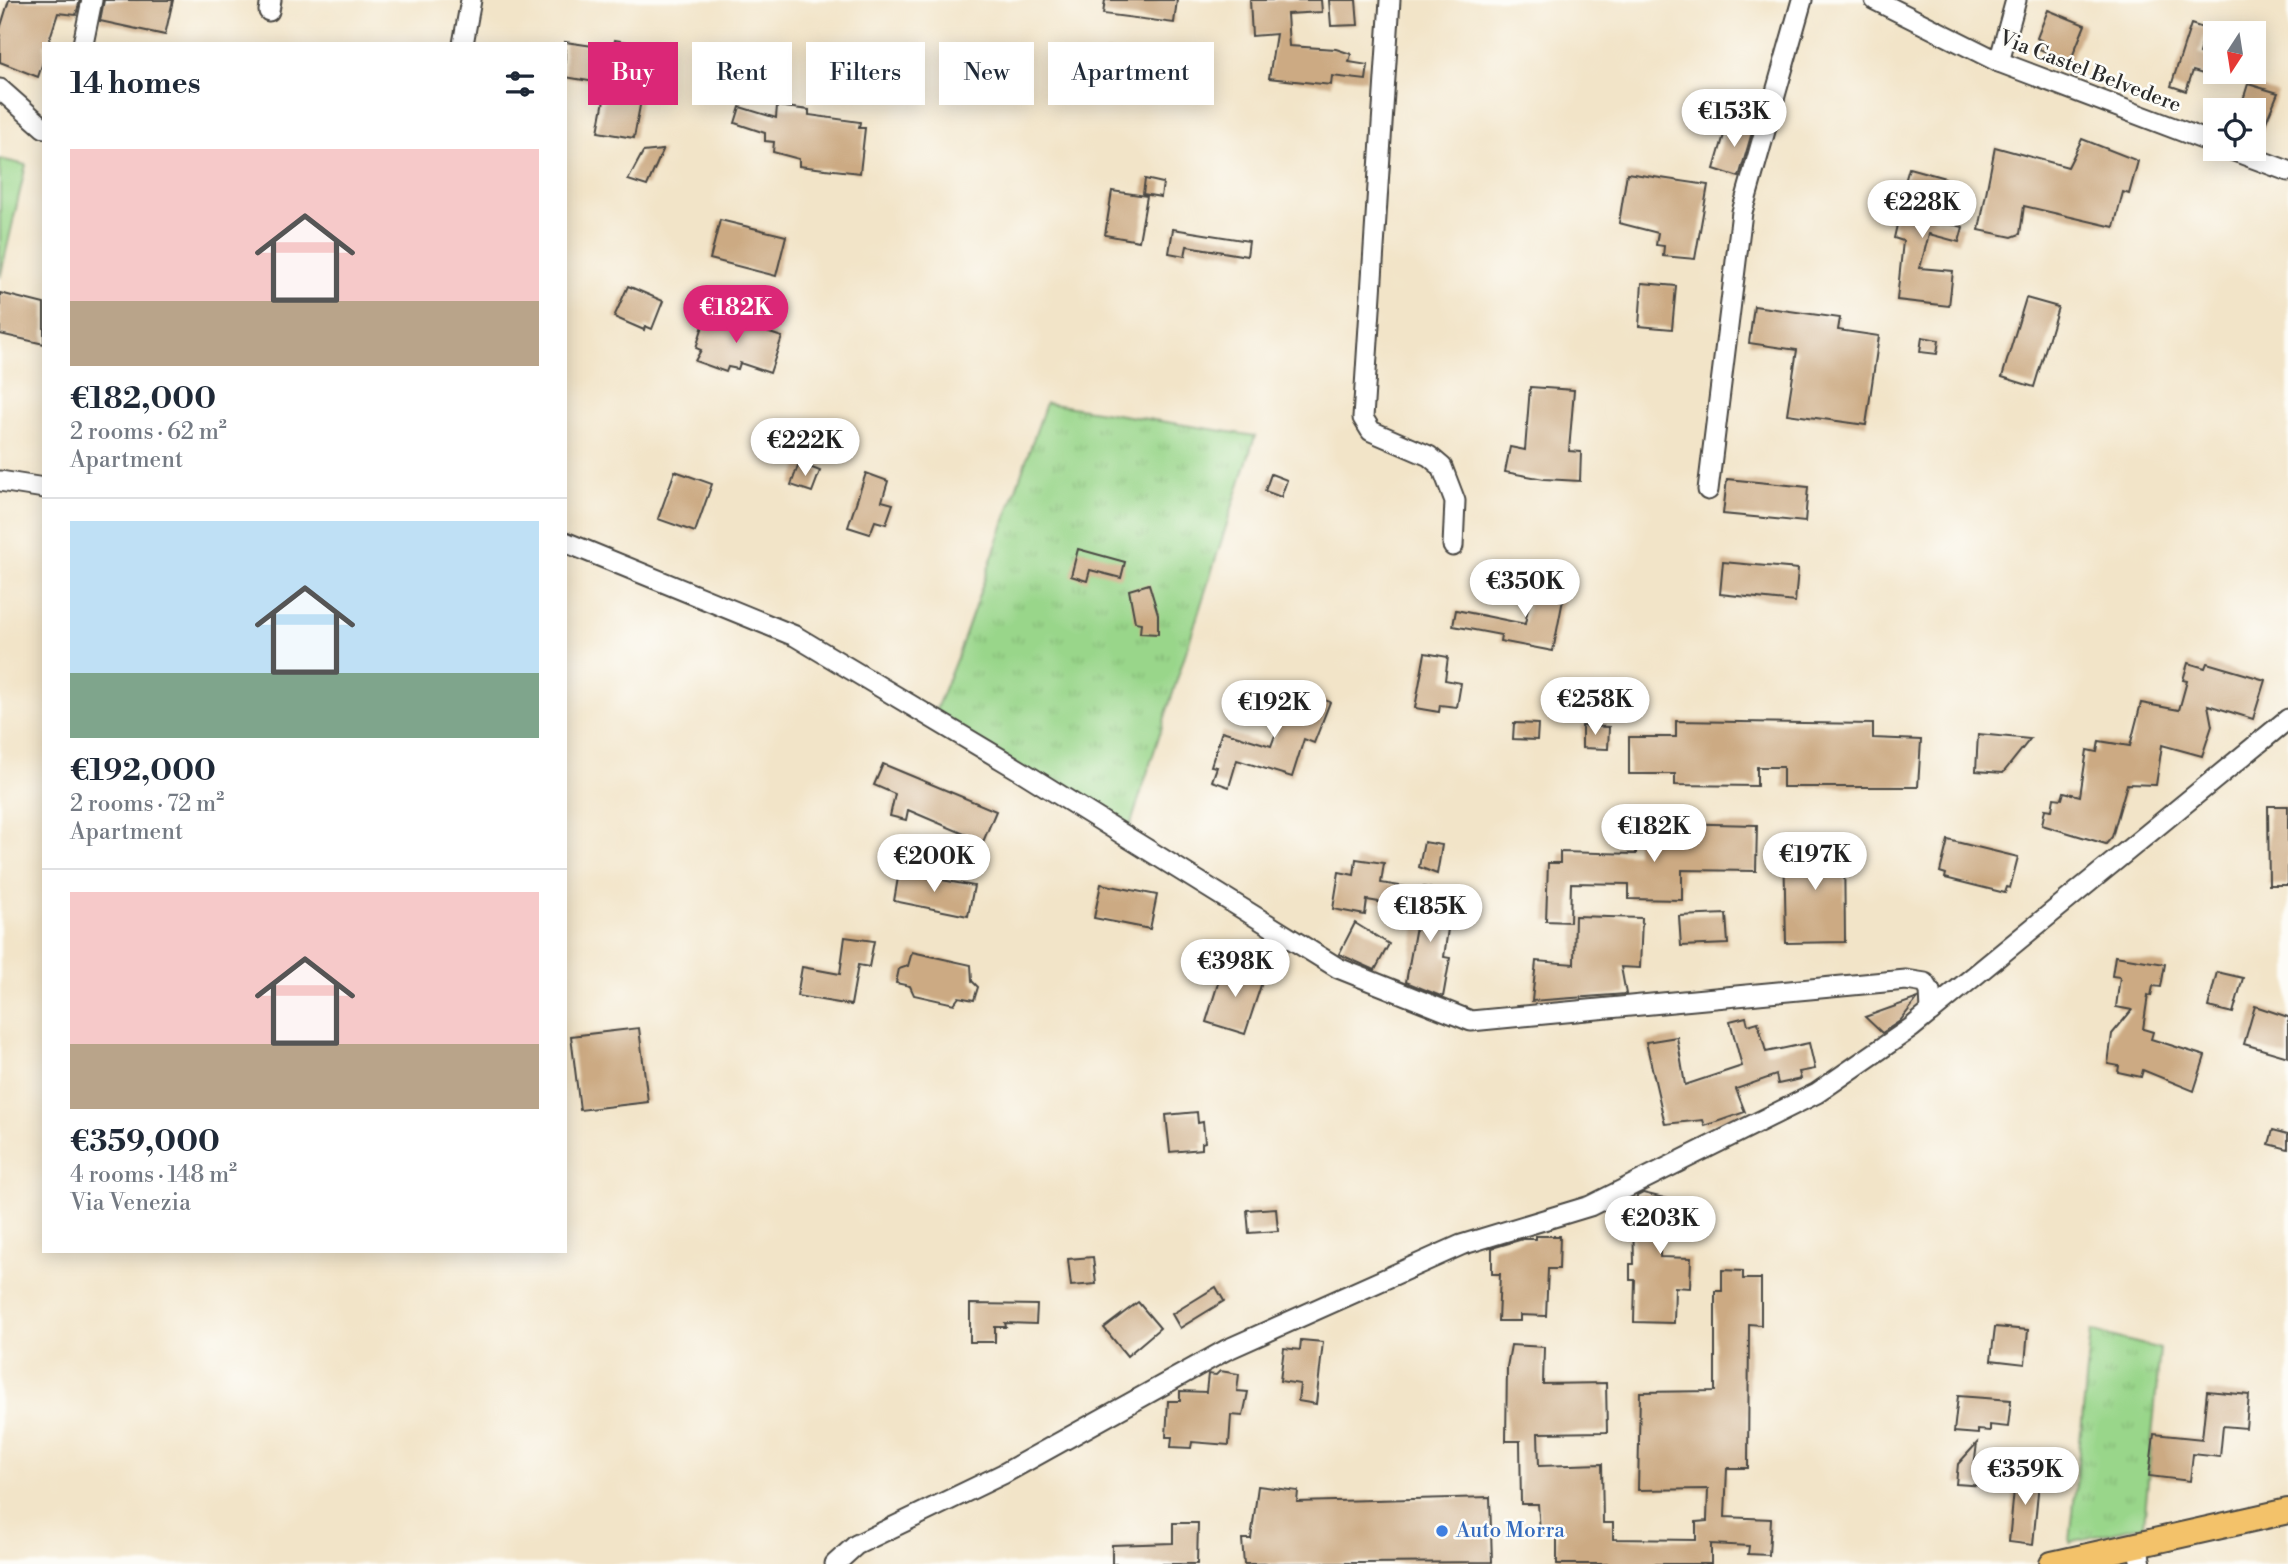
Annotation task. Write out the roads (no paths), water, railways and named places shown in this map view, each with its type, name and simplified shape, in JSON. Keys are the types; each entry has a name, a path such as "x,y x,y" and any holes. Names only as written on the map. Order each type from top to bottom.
{"main road":[{"path":"2052,1564 2139,1555 2288,1511"}],"street":[{"path":"83,42 92,0"},
{"path":"463,42 471,0"},
{"path":"1390,0 1363,418 1371,431 1429,456 1442,467 1455,501 1453,547"},
{"path":"1708,490 1742,212 1802,0"},
{"name":"Via Castel Belvedere","path":"1875,0 1999,62 2203,139"},
{"path":"1999,62 2016,0"},
{"path":"0,89 42,126"},
{"path":"2261,161 2288,171"},
{"path":"0,481 42,488"},
{"path":"567,543 795,636 1034,779 1338,968 1471,1021 1906,980 1925,983 1930,991 1931,1012"},
{"path":"835,1564 856,1545 1003,1474 1226,1350 1461,1245 1590,1206 1817,1093 1931,1012 2288,719"}],"place":[{"name":"Auto Morra","path":"1442,1531"}]}
